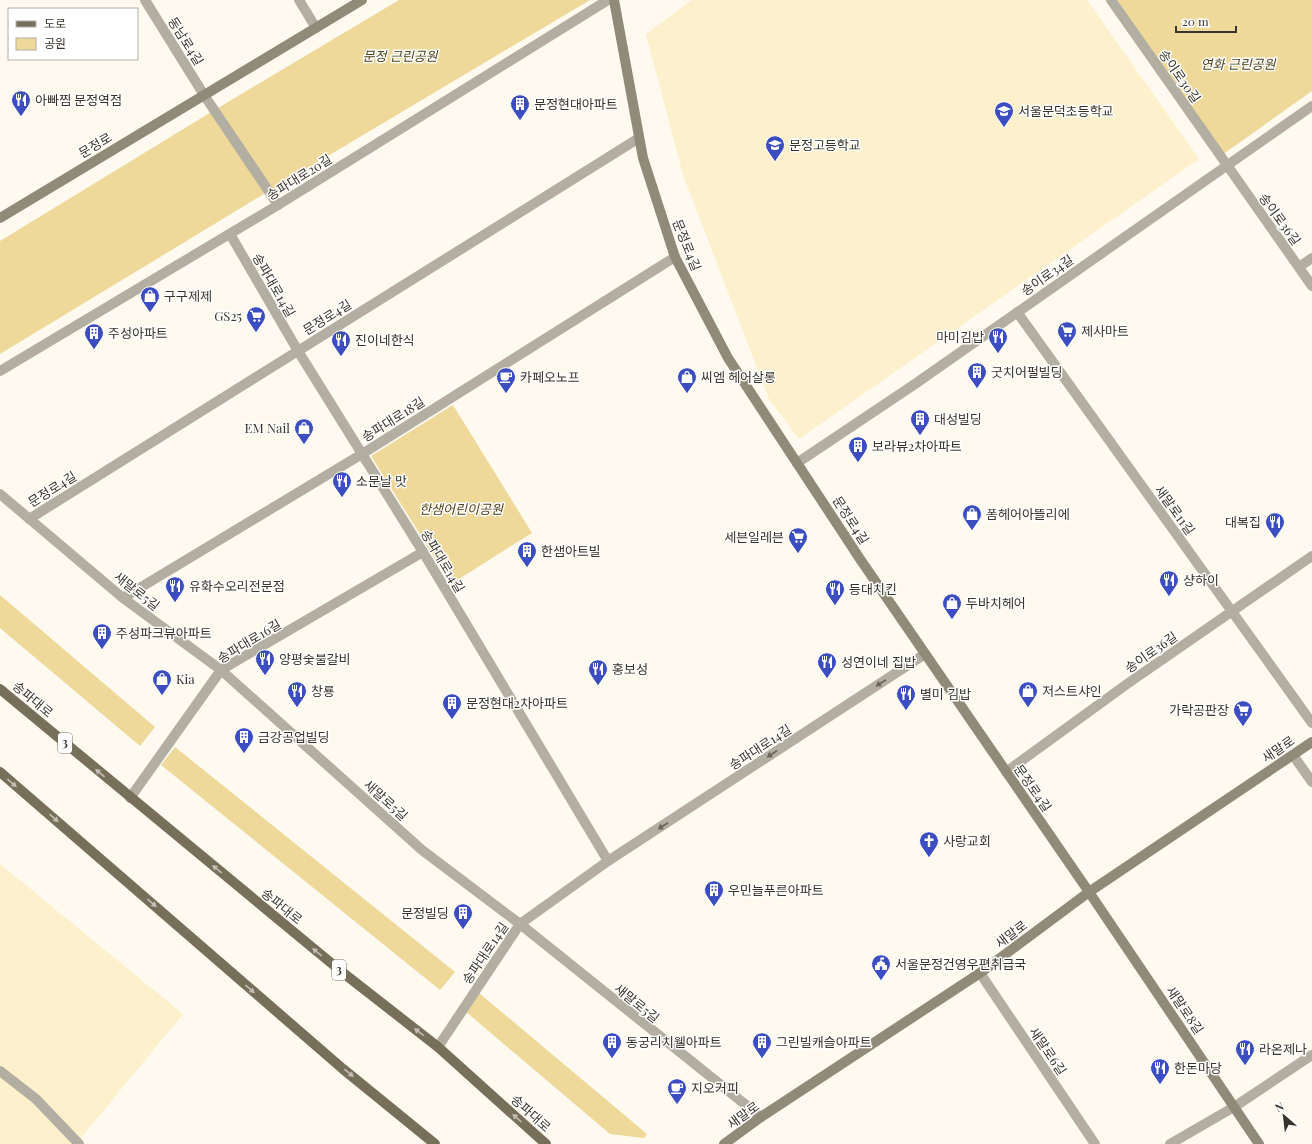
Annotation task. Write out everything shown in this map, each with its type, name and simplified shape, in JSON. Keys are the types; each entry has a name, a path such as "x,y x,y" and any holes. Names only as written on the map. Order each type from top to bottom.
{"main road":[{"name":"송파대로","path":"0,689 342,972 438,1047 546,1144"},
{"path":"0,772 343,1069 435,1144"}],"street":[{"name":"동남로4길","path":"145,0 204,95"},
{"path":"299,0 316,28"},
{"name":"문정로","path":"0,218 362,0"},
{"name":"송파대로20길","path":"0,371 278,205 608,0"},
{"name":"문정로4길","path":"614,0 643,158 675,257 728,358 796,463 925,654 1089,892"},
{"name":"송이로30길","path":"1111,0 1227,167"},
{"path":"204,95 278,205"},
{"name":"송이로34길","path":"796,463 914,384 1227,167 1312,106"},
{"name":"문정로4길","path":"29,519 640,138"},
{"name":"송이로36길","path":"1227,167 1312,286"},
{"name":"송파대로14길","path":"230,234 298,351 423,552 608,861"},
{"name":"송파대로18길","path":"123,598 362,454 675,257"},
{"path":"1299,267 1312,258"},
{"name":"새말로11길","path":"1017,312 1312,723"},
{"name":"새말로5길","path":"0,494 123,598 221,670 422,850 520,924 761,1117"},
{"name":"송파대로16길","path":"130,798 221,670 423,552"},
{"name":"송이로36길","path":"1006,772 1312,556"},
{"name":"송파대로14길","path":"438,1047 520,924 608,861 925,654"},
{"name":"새말로","path":"724,1144 761,1117 980,973 1089,892 1312,742"},
{"path":"1293,755 1312,782"},
{"name":"새말로8길","path":"1089,892 1259,1144"},
{"name":"새말로6길","path":"980,973 1095,1144"},
{"path":"1170,1144 1234,1107 1312,1055"},
{"path":"0,1071 36,1099 79,1144"}],"shaded area":[{"path":"692,0 1087,0 1199,159 799,439 769,399 683,175 646,34"},
{"path":"0,864 183,1014 76,1144 0,1144"}],"green space":[{"name":"문정 근린공원","path":"399,0 590,0 259,197 0,354 0,241"},
{"name":"연화 근린공원","path":"1117,0 1312,0 1312,91 1222,155"},
{"name":"한샘어린이공원","path":"453,405 532,533 451,584 371,456"},
{"path":"0,595 155,727 140,746 0,628"},
{"path":"175,747 455,972 440,990 161,765"},
{"path":"479,993 647,1134 644,1138 610,1134 465,1011"}],"place":[{"name":"아빠찜 문정역점","path":"21,117"},
{"name":"문정현대아파트","path":"520,121"},
{"name":"서울문덕초등학교","path":"1004,128"},
{"name":"문정고등학교","path":"775,162"},
{"name":"구구제제","path":"150,313"},
{"name":"GS25","path":"256,333"},
{"name":"제사마트","path":"1067,348"},
{"name":"주성아파트","path":"94,350"},
{"name":"마미김밥","path":"998,354"},
{"name":"진이네한식","path":"341,357"},
{"name":"굿치어펄빌딩","path":"977,389"},
{"name":"카페오노프","path":"506,394"},
{"name":"씨엠 헤어살롱","path":"687,394"},
{"name":"대성빌딩","path":"920,436"},
{"name":"EM Nail","path":"304,445"},
{"name":"보라뷰2차아파트","path":"858,463"},
{"name":"소문날 맛","path":"342,498"},
{"name":"폼헤어아뜰리에","path":"972,531"},
{"name":"대복집","path":"1275,539"},
{"name":"세븐일레븐","path":"798,554"},
{"name":"한샘아트빌","path":"527,568"},
{"name":"샹하이","path":"1169,597"},
{"name":"유화수오리전문점","path":"175,603"},
{"name":"등대치킨","path":"835,606"},
{"name":"두바치헤어","path":"952,620"},
{"name":"주성파크뷰아파트","path":"102,650"},
{"name":"양평숯불갈비","path":"265,676"},
{"name":"성연이네 집밥","path":"827,679"},
{"name":"홍보성","path":"598,686"},
{"name":"Kia","path":"162,696"},
{"name":"창룡","path":"297,708"},
{"name":"저스트샤인","path":"1028,708"},
{"name":"별미 김밥","path":"906,711"},
{"name":"문정현대2차아파트","path":"452,720"},
{"name":"가락공판장","path":"1243,727"},
{"name":"금강공업빌딩","path":"244,754"},
{"name":"사랑교회","path":"929,858"},
{"name":"우민늘푸른아파트","path":"714,907"},
{"name":"문정빌딩","path":"463,930"},
{"name":"서울문정건영우편취급국","path":"881,981"},
{"name":"동궁리치웰아파트","path":"612,1059"},
{"name":"그린빌캐슬아파트","path":"762,1059"},
{"name":"라온제나","path":"1245,1066"},
{"name":"한돈마당","path":"1160,1085"},
{"name":"지오커피","path":"677,1105"}]}
